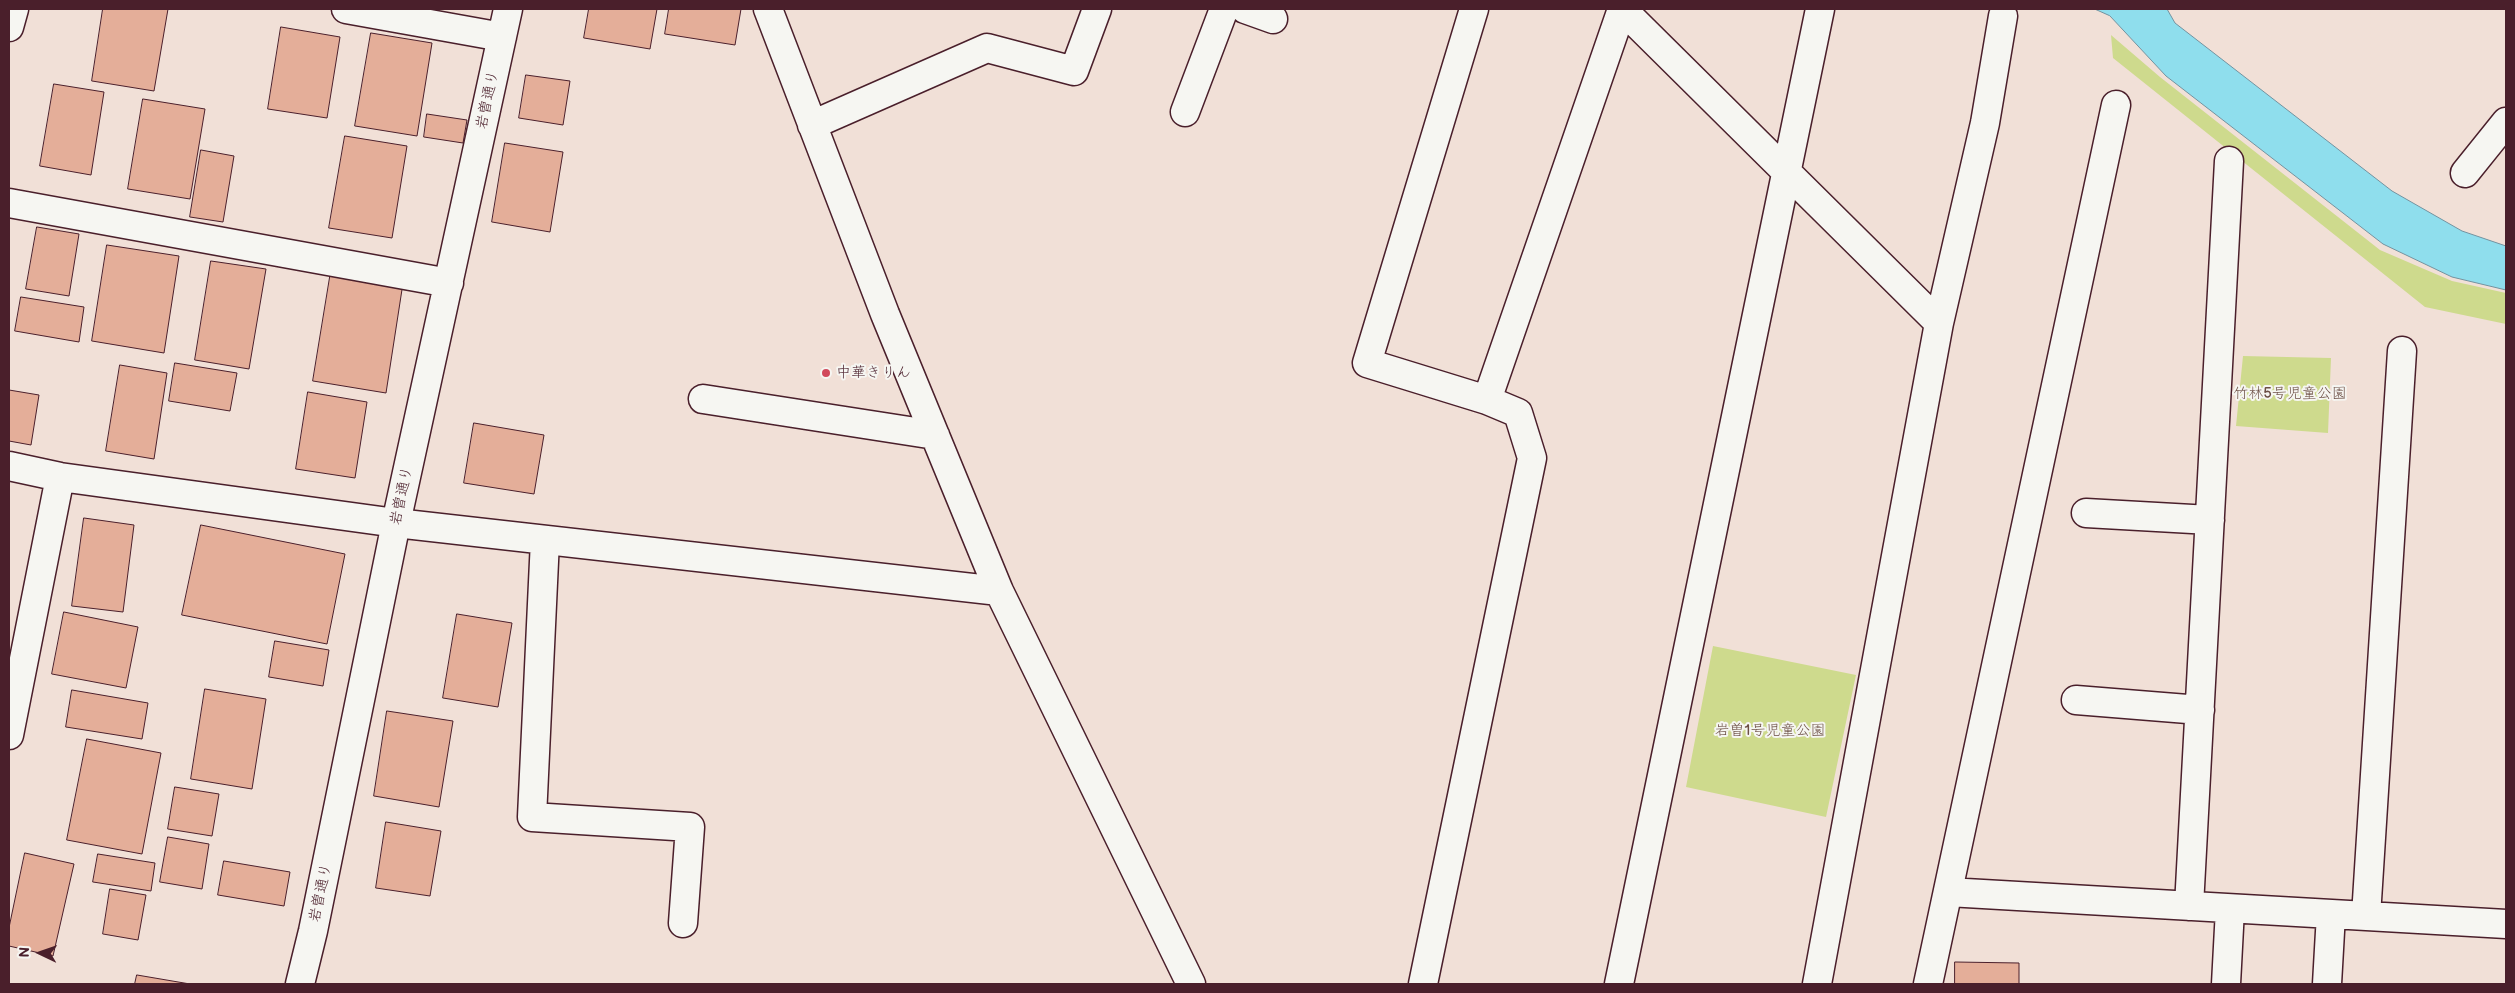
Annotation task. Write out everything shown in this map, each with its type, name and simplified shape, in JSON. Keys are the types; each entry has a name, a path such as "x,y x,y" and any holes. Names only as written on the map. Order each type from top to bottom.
{"street":[{"path":"9,27 14,9"},
{"path":"346,9 502,37"},
{"name":"岩曽通り","path":"300,984 313,931 396,523 508,9"},
{"path":"768,9 885,314 999,591 1188,982"},
{"path":"812,125 987,48 1074,71 1097,9"},
{"path":"1185,112 1224,9"},
{"path":"1244,9 1273,19"},
{"path":"1423,984 1532,458 1518,413 1487,400 1367,363 1474,9"},
{"path":"1487,400 1622,9 1939,324"},
{"path":"1619,984 1820,9"},
{"path":"1817,984 1939,324 1985,123 2003,16"},
{"path":"1928,984 2116,105"},
{"path":"2464,173 2506,122"},
{"path":"2190,906 2228,161"},
{"path":"9,204 449,283"},
{"path":"2366,916 2402,351"},
{"path":"703,399 935,435"},
{"path":"9,466 60,477 396,523 999,591"},
{"path":"9,735 60,477"},
{"path":"2086,513 2210,520"},
{"path":"545,540 532,817 690,827 683,923"},
{"path":"2076,700 2200,710"},
{"path":"1948,892 2506,924"},
{"path":"2226,984 2230,909"},
{"path":"2327,984 2331,914"}],"green space":[{"path":"2111,35 2160,77 2380,250 2452,281 2506,293 2506,324 2425,307 2113,58"},
{"name":"竹林5号児童公園","path":"2243,356 2331,358 2328,433 2236,426"},
{"name":"岩曽1号児童公園","path":"1713,646 1856,675 1826,817 1686,787"}],"water":[{"path":"2095,9 2167,9 2175,23 2392,191 2462,231 2506,246 2506,290 2452,277 2383,244 2166,76 2110,16"}],"building":[{"path":"103,9 168,9 154,91 92,81"},
{"path":"589,9 657,9 650,49 584,38"},
{"path":"669,9 741,9 735,45 665,34"},
{"path":"281,27 340,37 327,118 268,109"},
{"path":"371,33 432,43 417,136 355,126"},
{"path":"526,75 570,81 563,125 519,118"},
{"path":"54,84 104,92 91,175 40,166"},
{"path":"143,99 205,109 190,199 128,189"},
{"path":"427,114 467,120 463,143 424,137"},
{"path":"345,136 407,146 392,238 329,228"},
{"path":"505,143 563,152 550,232 492,222"},
{"path":"201,150 234,156 223,222 190,217"},
{"path":"37,227 79,234 69,296 26,289"},
{"path":"107,245 179,256 164,353 92,341"},
{"path":"211,261 266,269 249,369 195,360"},
{"path":"331,271 403,283 386,393 313,381"},
{"path":"21,297 84,307 79,342 15,331"},
{"path":"175,363 237,373 230,411 169,401"},
{"path":"120,365 167,373 154,459 106,451"},
{"path":"9,390 39,395 31,445 9,441"},
{"path":"308,392 367,402 355,478 296,469"},
{"path":"474,423 544,435 534,494 464,483"},
{"path":"84,518 134,525 123,612 72,606"},
{"path":"201,525 345,554 327,644 182,615"},
{"path":"64,612 138,627 126,688 52,674"},
{"path":"457,614 512,623 498,707 443,698"},
{"path":"275,641 329,650 323,686 269,677"},
{"path":"205,689 266,699 252,789 191,779"},
{"path":"72,690 148,703 142,739 66,727"},
{"path":"387,711 453,721 439,807 374,796"},
{"path":"87,739 161,753 142,854 67,840"},
{"path":"175,787 219,794 212,836 168,829"},
{"path":"386,822 441,831 430,896 376,888"},
{"path":"168,837 209,844 202,889 160,882"},
{"path":"25,853 74,864 53,956 9,946 9,928"},
{"path":"98,854 155,863 151,891 93,882"},
{"path":"224,861 290,872 284,906 218,895"},
{"path":"110,889 146,895 138,940 103,934"},
{"path":"1955,962 2019,963 2019,984 1955,984"},
{"path":"137,975 190,984 135,984"}],"place":[{"name":"中華きりん","path":"826,373"}]}
